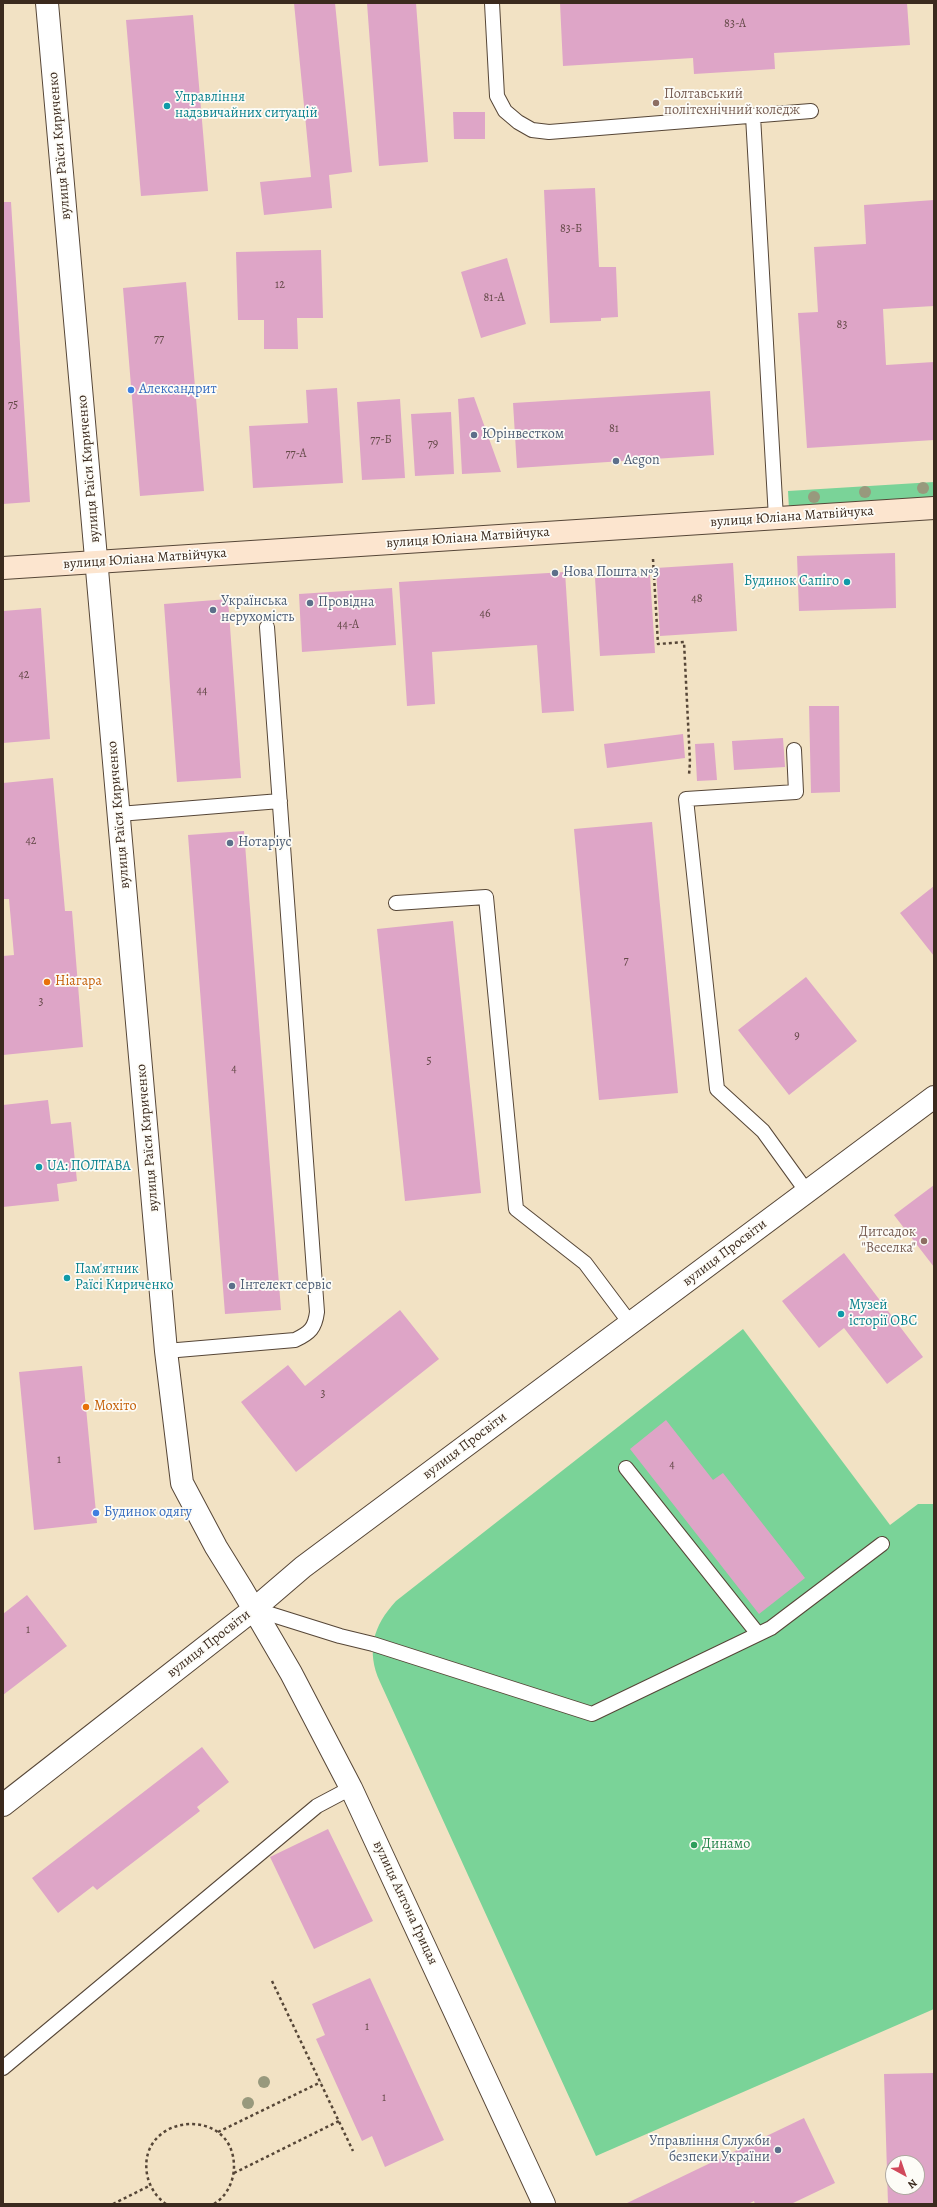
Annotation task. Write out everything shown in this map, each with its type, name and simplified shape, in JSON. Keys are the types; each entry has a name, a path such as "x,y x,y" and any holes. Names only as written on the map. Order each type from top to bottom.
{"street":[{"name":"вулиця Раїси Кириченко","path":"48,3 166,1351 182,1484 216,1547 254,1609"},
{"name":"вулиця Юліана Матвійчука","path":"3,568 934,508"},
{"name":"вулиця Просвіти","path":"3,1804 254,1609 303,1566 934,1097"},
{"name":"вулиця Антона Грицая","path":"254,1609 291,1673 351,1788 544,2204"}],"lane":[{"path":"492,3 497,96 505,111 518,122 532,130 549,132 811,111"},
{"path":"753,116 776,518"},
{"path":"166,1351 295,1340 310,1333 316,1323 317,1304 267,627"},
{"path":"794,750 796,792 686,799 717,1090 763,1131 807,1192"},
{"path":"119,814 280,801"},
{"path":"396,903 486,897 516,1209 585,1262 630,1324"},
{"path":"626,1468 758,1634"},
{"path":"254,1609 340,1636 373,1644 592,1714 771,1628 882,1544"},
{"path":"3,2068 317,1806 351,1788"}],"path":[{"path":"653,559 658,644 684,642 690,762 686,799"},
{"path":"272,1981 353,2151"},
{"path":"218,2132 321,2082"},
{"path":"234,2173 339,2121"},
{"path":"166,2204 155,2194 151,2186 146,2167 149,2154 155,2141 165,2131 178,2125 191,2123 205,2125 218,2132 229,2144 234,2158 234,2173 230,2188 221,2200 214,2204"},
{"path":"112,2204 151,2186"}],"green space":[{"path":"934,482 934,500 789,509 788,491"},
{"name":"Динамо","path":"743,1329 890,1525 918,1504 934,1504 934,2009 596,2156 380,1682 373,1660 374,1639 382,1620 396,1601"}],"building":[{"path":"294,3 335,3 352,172 329,175 332,208 264,215 260,182 311,177"},
{"path":"367,3 416,3 428,162 379,166"},
{"path":"560,3 907,3 910,45 774,53 775,69 694,74 693,58 563,66"},
{"name":"Управління надзвичайних ситуацій","path":"193,15 208,191 141,196 126,20"},
{"path":"453,112 485,112 485,139 454,139"},
{"path":"595,188 599,267 616,267 618,317 601,318 601,321 550,323 544,190"},
{"path":"934,200 934,306 883,309 886,365 934,362 934,440 807,448 798,313 818,312 814,247 866,244 864,205"},
{"path":"3,202 11,202 30,502 3,504"},
{"path":"321,250 323,318 297,318 298,349 264,349 264,320 238,320 236,252"},
{"path":"507,258 526,324 481,338 461,272"},
{"path":"186,282 204,491 140,496 123,288"},
{"path":"337,388 343,483 253,488 249,426 308,423 306,390"},
{"path":"710,391 714,455 517,468 513,403"},
{"name":"Юрінвестком","path":"474,397 501,472 462,474 458,399"},
{"path":"400,399 405,478 362,480 357,402"},
{"path":"451,412 454,474 415,476 411,414"},
{"name":"Будинок Сапіго","path":"895,553 896,608 799,611 797,556"},
{"path":"733,563 737,631 660,636 656,568"},
{"path":"565,572 574,711 542,713 537,645 432,652 435,704 407,706 399,582"},
{"path":"650,575 655,653 600,656 595,578"},
{"path":"392,588 396,645 302,652 299,594"},
{"path":"228,599 241,778 177,782 164,604"},
{"path":"41,608 50,739 3,743 3,611"},
{"path":"809,706 839,706 840,792 811,793"},
{"path":"683,734 685,758 607,768 604,744"},
{"path":"783,738 785,767 734,770 732,741"},
{"path":"714,743 717,780 697,781 695,744"},
{"path":"53,778 65,911 72,911 83,1047 3,1055 3,956 14,955 9,899 3,899 3,783"},
{"path":"652,822 678,1093 599,1100 574,829"},
{"path":"244,831 281,1310 225,1314 188,835"},
{"path":"934,886 934,956 900,913"},
{"path":"453,921 481,1193 405,1201 377,929"},
{"path":"806,977 857,1041 789,1095 738,1030"},
{"name":"UA: ПОЛТАВА","path":"48,1100 51,1124 71,1122 77,1181 57,1184 59,1201 3,1207 3,1105"},
{"name":"Дитсадок \"Веселка\"","path":"934,1185 934,1267 894,1215"},
{"name":"Музей історії ОВС","path":"844,1253 923,1357 887,1384 844,1328 819,1348 782,1301"},
{"path":"400,1310 439,1359 296,1472 241,1402 288,1365 305,1386"},
{"path":"82,1366 97,1523 34,1530 19,1372"},
{"path":"666,1420 713,1480 723,1473 805,1578 759,1614 630,1449"},
{"path":"27,1595 67,1646 3,1695 3,1614"},
{"path":"202,1747 229,1782 197,1807 200,1811 97,1890 93,1886 58,1913 32,1878"},
{"path":"328,1829 373,1921 314,1949 270,1857"},
{"path":"370,1978 444,2140 385,2167 372,2136 362,2141 316,2039 325,2035 312,2004"},
{"path":"934,2073 934,2204 888,2204 888,2195 925,2195 925,2155 886,2155 884,2074"},
{"name":"Управління Служби безпеки України","path":"804,2118 835,2183 791,2204 755,2204 754,2201 748,2204 625,2204"}],"place":[{"name":"Полтавський політехнічний коледж","path":"656,103"},
{"name":"Управління надзвичайних ситуацій","path":"167,106"},
{"name":"Александрит","path":"131,390"},
{"name":"Юрінвестком","path":"474,435"},
{"name":"Aegon","path":"616,461"},
{"name":"Нова Пошта №3","path":"555,573"},
{"name":"Будинок Сапіго","path":"847,582"},
{"name":"Провідна","path":"310,603"},
{"name":"Українська нерухомість","path":"213,610"},
{"name":"Нотаріус","path":"230,843"},
{"name":"Ніагара","path":"47,982"},
{"name":"UA: ПОЛТАВА","path":"39,1167"},
{"name":"Дитсадок \"Веселка\"","path":"924,1241"},
{"name":"Пам'ятник Раїсі Кириченко","path":"67,1278"},
{"name":"Інтелект сервіс","path":"232,1286"},
{"name":"Музей історії ОВС","path":"841,1314"},
{"name":"Мохіто","path":"86,1407"},
{"name":"Будинок одягу","path":"96,1513"},
{"name":"Динамо","path":"694,1845"},
{"name":"Управління Служби безпеки України","path":"778,2150"}]}
